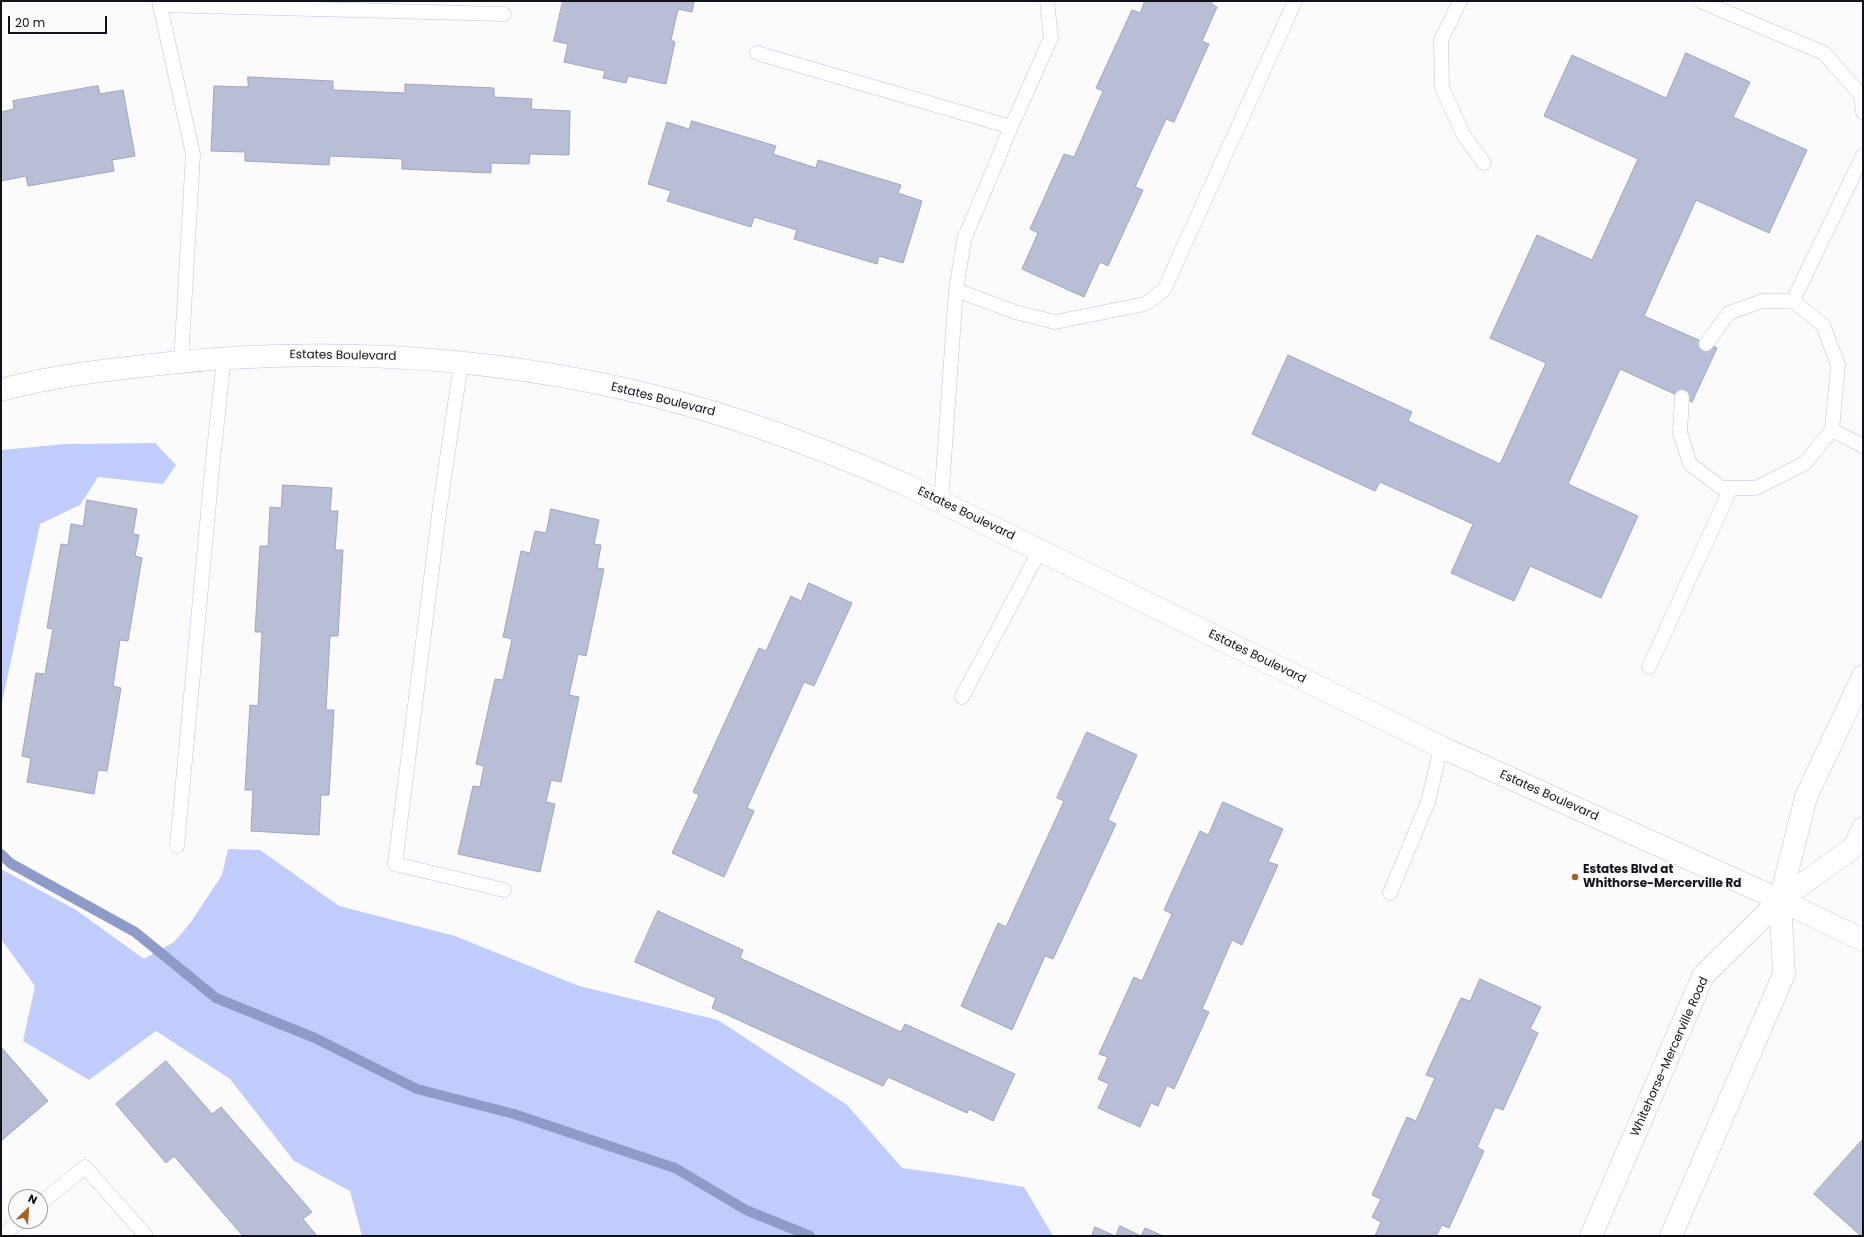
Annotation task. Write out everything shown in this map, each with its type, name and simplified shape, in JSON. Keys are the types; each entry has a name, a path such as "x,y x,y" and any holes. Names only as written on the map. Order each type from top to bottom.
{"street":[{"name":"Estates Boulevard","path":"1,390 112,369 224,358 309,354 408,358 531,371 628,390 723,415 817,447 902,483 1441,747 1780,900 1863,940"},
{"path":"1671,1236 1784,974 1780,900 1806,797 1863,676"},
{"name":"Whitehorse-Mercerville Road","path":"1592,1236 1703,976 1780,900 1854,847 1863,828"}],"lane":[{"path":"941,503 956,290 964,240 1011,127 1051,38 1047,1"},
{"path":"956,290 1015,312 1055,322 1145,304 1164,290 1294,1"},
{"path":"1460,1 1441,40 1442,88 1464,136 1484,163"},
{"path":"1700,1 1824,53 1861,95 1863,112"},
{"path":"181,362 193,154 160,3 504,14"},
{"path":"757,53 1011,127"},
{"path":"1793,301 1863,155"},
{"path":"1682,397 1680,432 1690,464 1722,488 1756,488 1805,463 1832,430 1838,365 1823,326 1793,301 1762,301 1729,314 1706,344"},
{"path":"177,846 213,459 224,358"},
{"path":"461,363 440,506 395,864 504,890"},
{"path":"1832,430 1863,446"},
{"path":"1649,667 1731,488"},
{"path":"962,697 1040,550"},
{"path":"1390,893 1428,802 1441,747"},
{"path":"48,1197 85,1167 146,1236"},
{"path":"2,1236 10,1229"}],"shaded area":[{"path":"155,443 176,465 163,484 98,477 80,505 40,524 1,707 1,450 66,444"},
{"path":"228,849 260,850 339,906 455,936 579,986 718,1020 847,1105 902,1168 1024,1187 1053,1236 362,1236 350,1191 294,1161 230,1079 156,1031 89,1080 23,1041 35,986 1,939 1,869 76,910 144,959 174,942 191,922 222,875"}],"building":[{"path":"563,1 694,1 692,12 678,9 671,40 675,42 666,84 628,76 626,83 603,78 605,71 564,62 568,44 554,41"},
{"path":"1145,1 1213,1 1211,4 1217,7 1202,41 1209,44 1174,122 1166,119 1135,187 1143,190 1108,266 1100,262 1084,297 1022,269 1038,233 1030,229 1064,154 1074,157 1103,91 1096,88 1132,10 1140,13"},
{"path":"1686,53 1750,82 1733,117 1807,150 1769,233 1696,200 1644,316 1717,348 1692,402 1620,369 1568,484 1638,516 1601,598 1530,566 1514,601 1451,573 1473,524 1380,482 1375,491 1252,434 1288,355 1412,412 1408,421 1500,464 1546,363 1490,338 1537,235 1592,260 1638,159 1544,116 1572,55 1666,98"},
{"path":"248,77 333,81 333,90 405,93 405,84 494,88 494,97 532,99 531,109 570,111 569,155 530,154 529,164 491,163 491,173 402,169 402,159 330,156 329,165 245,161 245,152 211,151 214,86 248,87"},
{"path":"98,86 100,94 123,90 135,156 112,160 114,171 28,186 26,176 1,181 1,112 14,109 13,101"},
{"path":"692,121 776,146 773,154 816,168 818,160 901,185 898,193 922,201 903,263 879,256 877,264 794,239 797,230 754,217 751,227 667,201 671,191 648,184 667,122 689,129"},
{"path":"283,485 332,488 330,511 338,511 335,550 343,550 338,636 330,636 326,710 334,710 329,795 321,795 319,835 251,831 253,790 245,790 250,705 258,706 262,632 255,632 260,546 268,546 270,507 281,508"},
{"path":"87,500 137,509 133,534 139,535 135,556 142,558 128,641 120,640 113,686 121,688 107,771 98,770 94,794 27,782 31,758 22,756 36,673 45,674 53,629 47,628 61,544 68,545 71,524 83,526"},
{"path":"551,509 599,520 594,544 601,545 597,568 604,569 586,656 578,654 569,695 579,697 561,782 551,780 546,802 555,804 540,872 458,854 473,786 480,787 484,766 476,764 495,679 503,680 512,639 503,637 521,551 530,553 535,531 546,533"},
{"path":"809,583 852,603 814,686 804,682 747,808 754,811 724,877 672,853 699,795 693,792 759,648 766,651 791,596 801,601"},
{"path":"1087,732 1137,755 1108,820 1116,824 1053,959 1045,956 1012,1030 961,1006 998,923 1006,927 1064,801 1057,798"},
{"path":"1223,802 1283,829 1268,862 1278,865 1242,945 1232,940 1202,1009 1209,1012 1174,1089 1167,1085 1158,1106 1151,1103 1140,1127 1098,1108 1109,1084 1098,1079 1108,1057 1099,1054 1134,977 1142,981 1172,914 1164,910 1200,831 1208,835"},
{"path":"658,911 743,950 740,958 901,1032 905,1024 1015,1074 993,1121 969,1109 967,1113 888,1077 883,1086 712,1008 716,998 635,962"},
{"path":"1480,979 1541,1007 1530,1029 1538,1033 1503,1110 1495,1107 1477,1147 1484,1151 1449,1228 1442,1225 1436,1236 1375,1236 1381,1222 1372,1217 1381,1199 1372,1195 1407,1117 1416,1121 1435,1078 1426,1075 1461,998 1470,1001"},
{"path":"1,1047 48,1101 1,1141"},
{"path":"166,1061 212,1114 221,1107 312,1212 303,1219 317,1236 243,1236 174,1156 166,1163 116,1104"},
{"path":"1863,1139 1863,1236 1861,1236 1814,1194"},
{"path":"1120,1226 1141,1236 1116,1236"},
{"path":"1095,1227 1115,1236 1092,1236"},
{"path":"1145,1228 1163,1236 1141,1236"}],"waterway":[{"path":"1,854 10,863 135,932 216,998 315,1038 417,1089 514,1114 675,1168 746,1210 810,1236"}],"place":[{"name":"Estates Blvd at Whithorse-Mercerville Rd","path":"1575,877"}]}
